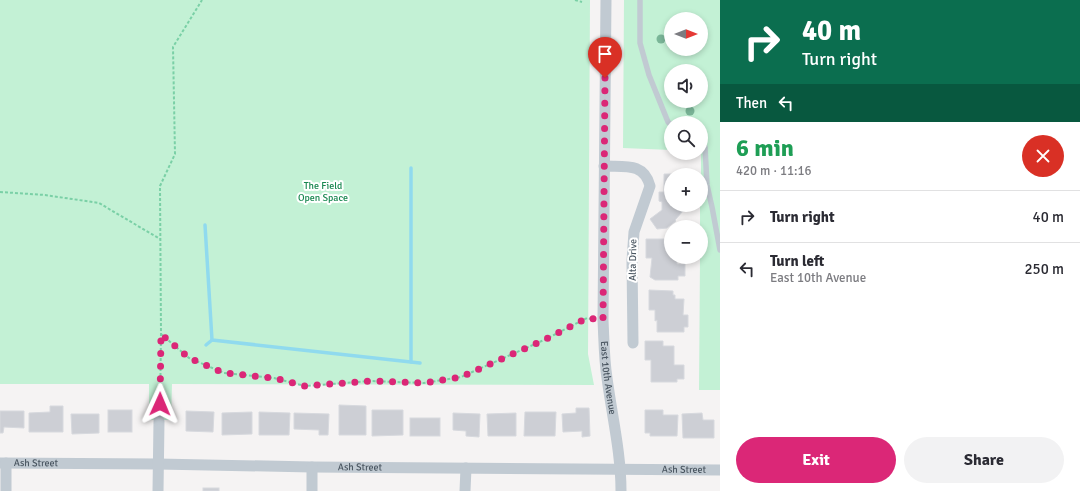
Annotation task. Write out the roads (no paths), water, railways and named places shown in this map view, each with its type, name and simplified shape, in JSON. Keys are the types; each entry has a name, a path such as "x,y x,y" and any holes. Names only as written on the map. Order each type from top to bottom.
{"street":[{"name":"East 10th Avenue","path":"606,0 603,320 604,352 620,469 621,491"},
{"name":"Alta Drive","path":"604,166 632,167 640,170 648,179 650,186 634,232 632,261 633,344"},
{"path":"158,491 159,420"},
{"name":"Ash Street","path":"3,463 720,470"},
{"path":"3,463 6,491"},
{"path":"312,467 312,491"},
{"path":"466,468 466,491"}],"lane":[{"path":"640,0 640,43 649,75 666,116"},
{"path":"706,160 707,185 720,250"}],"waterway":[{"path":"411,168 411,362"},
{"path":"205,225 212,340 420,363"},
{"path":"206,345 212,340"}],"park label":[{"name":"The Field Open Space","path":"323,192"}]}
